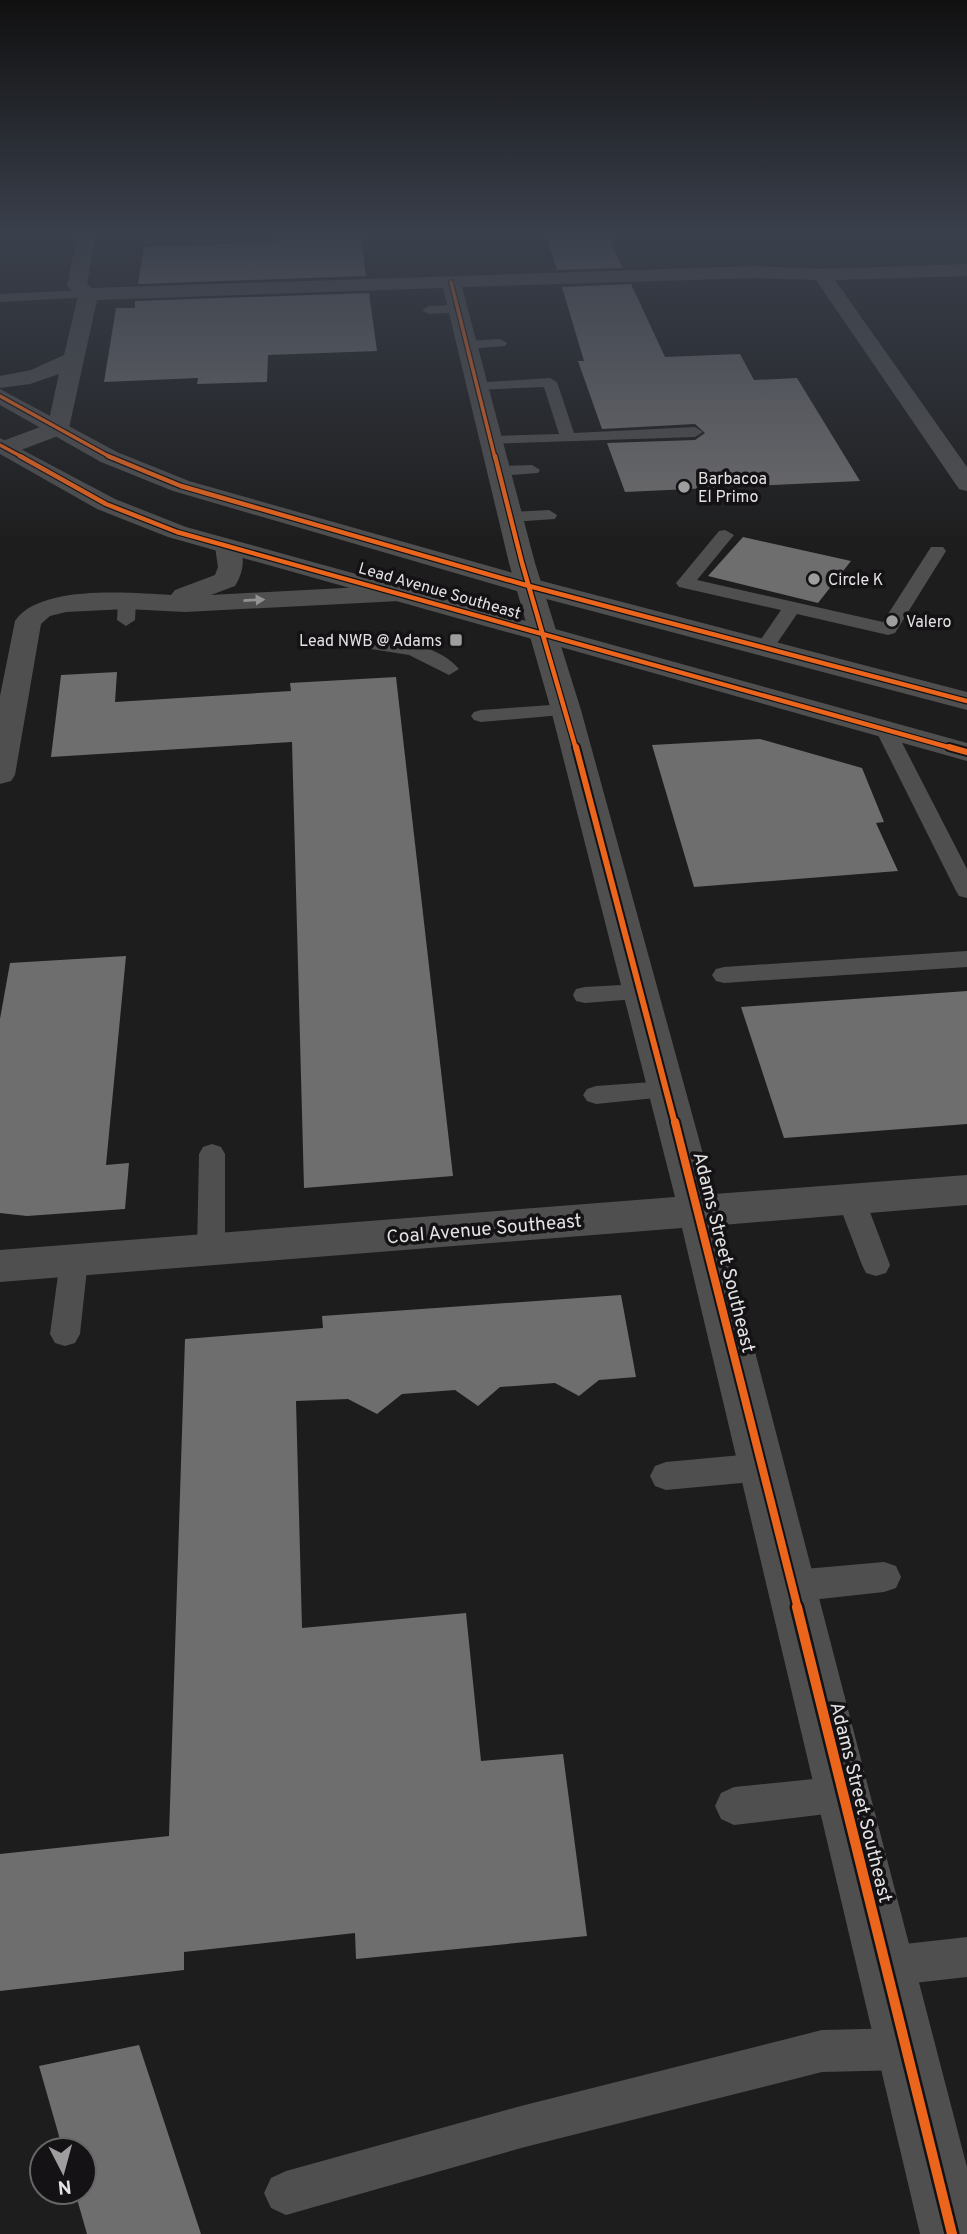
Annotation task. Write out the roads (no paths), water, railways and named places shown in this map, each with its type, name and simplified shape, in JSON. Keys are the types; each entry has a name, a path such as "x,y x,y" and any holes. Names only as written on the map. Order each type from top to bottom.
{"street":[{"path":"2,446 58,428 79,336"},
{"name":"Adams Street Southeast","path":"464,336 698,1211 952,2234"},
{"path":"864,336 967,484"},
{"path":"0,382 29,379 52,372 74,358"},
{"name":"Lead Avenue Southeast","path":"0,396 109,457 181,486 529,586 967,701"},
{"name":"Lead Avenue Southeast","path":"2,446 106,504 177,532 967,751"},
{"path":"0,775 28,621 41,610 66,604 126,610 196,593 226,580 231,567 228,547"},
{"path":"161,602 185,604 400,593"},
{"name":"Coal Avenue Southeast","path":"0,1266 967,1190"}],"lane":[{"path":"466,345 500,343"},
{"path":"477,386 550,383 568,438"},
{"path":"491,441 695,432"},
{"path":"498,471 532,470"},
{"path":"511,517 550,515"},
{"path":"725,535 685,583 888,629 937,551"},
{"path":"764,648 792,607"},
{"path":"378,645 408,649 434,659 449,669"},
{"path":"481,716 566,710"},
{"path":"885,729 967,891"},
{"path":"724,975 967,959"},
{"path":"585,995 640,992"},
{"path":"596,1095 666,1090"},
{"path":"211,1250 212,1154"},
{"path":"851,1199 876,1265"},
{"path":"65,1334 74,1260"},
{"path":"666,1476 763,1468"},
{"path":"793,1586 884,1577"},
{"path":"734,1805 843,1794"},
{"path":"887,1966 967,1957"},
{"path":"286,2193 521,2127 822,2051 906,2049"}],"place":[{"name":"Barbacoa El Primo","path":"684,487"},
{"name":"Circle K","path":"814,579"},
{"name":"Valero","path":"892,621"},
{"name":"Lead NWB @ Adams","path":"456,640"}]}
